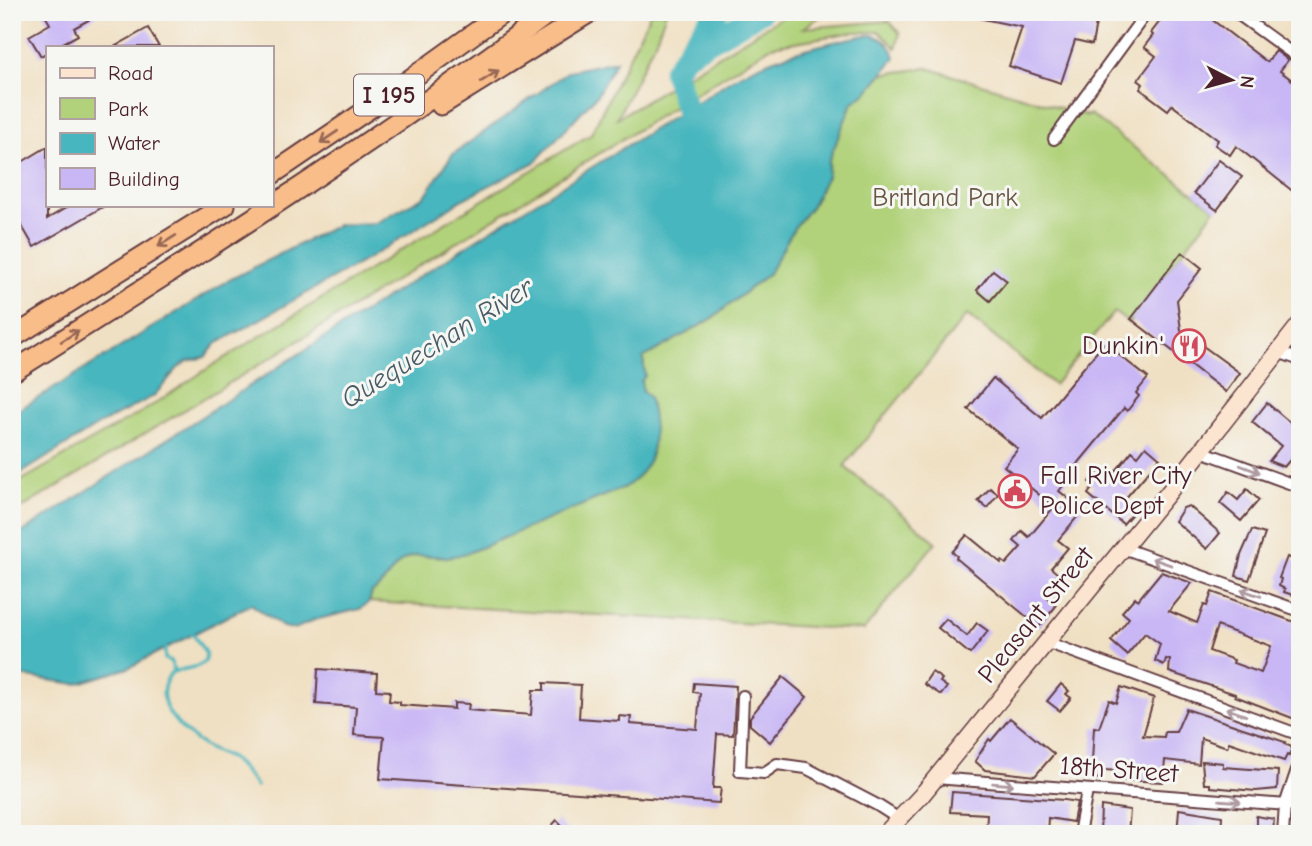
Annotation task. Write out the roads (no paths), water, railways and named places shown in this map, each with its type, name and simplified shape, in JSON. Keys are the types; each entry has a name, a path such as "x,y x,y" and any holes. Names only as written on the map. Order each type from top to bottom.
{"highway":[{"name":"I 195","path":"273,174 364,113 505,12"},
{"name":"I 195","path":"12,372 234,232 345,158 550,12"},
{"path":"345,158 477,84 590,12"},
{"path":"12,338 223,206"}],"main road":[{"name":"Pleasant Street","path":"885,834 935,778 1046,642 1300,324"}],"street":[{"path":"1054,139 1147,12"},
{"path":"1235,12 1300,59"},
{"path":"1278,352 1300,360"},
{"path":"1201,450 1300,487"},
{"path":"1122,548 1300,611"},
{"path":"1046,642 1300,735"},
{"path":"743,696 740,771 764,773 778,764 806,768 899,819"},
{"path":"1283,834 1285,805 1300,761"},
{"name":"18th Street","path":"935,778 1300,806"},
{"path":"1079,834 1087,791"}],"water":[{"path":"872,35 887,43 895,58 868,91 852,103 829,160 827,176 811,207 794,228 769,273 711,319 643,358 645,376 641,381 652,410 653,447 644,469 625,487 470,552 449,557 413,556 403,560 372,592 369,602 360,609 314,620 295,629 283,627 251,604 128,668 76,684 12,675 12,539 502,223 747,71 822,45"},
{"path":"616,61 597,95 535,162 463,199 374,255 216,344 205,357 188,361 178,368 154,396 100,424 12,479 12,414 229,280 337,225 376,223 425,196 452,155 569,71"}],"waterway":[{"name":"Quequechan River","path":"688,50 716,12"},
{"name":"Quequechan River","path":"682,135 690,121 674,71 685,55 760,12"},
{"path":"193,634 206,654 205,661 198,666 172,672 165,683 163,695 166,706 171,716 189,735 209,749 234,761 256,786"},
{"path":"165,648 165,659 171,662 174,671"}],"place":[{"name":"Dunkin'","path":"1189,346"},
{"name":"Fall River City Police Dept","path":"1015,491"}],"park label":[{"name":"Britland Park","path":"945,198"}]}
